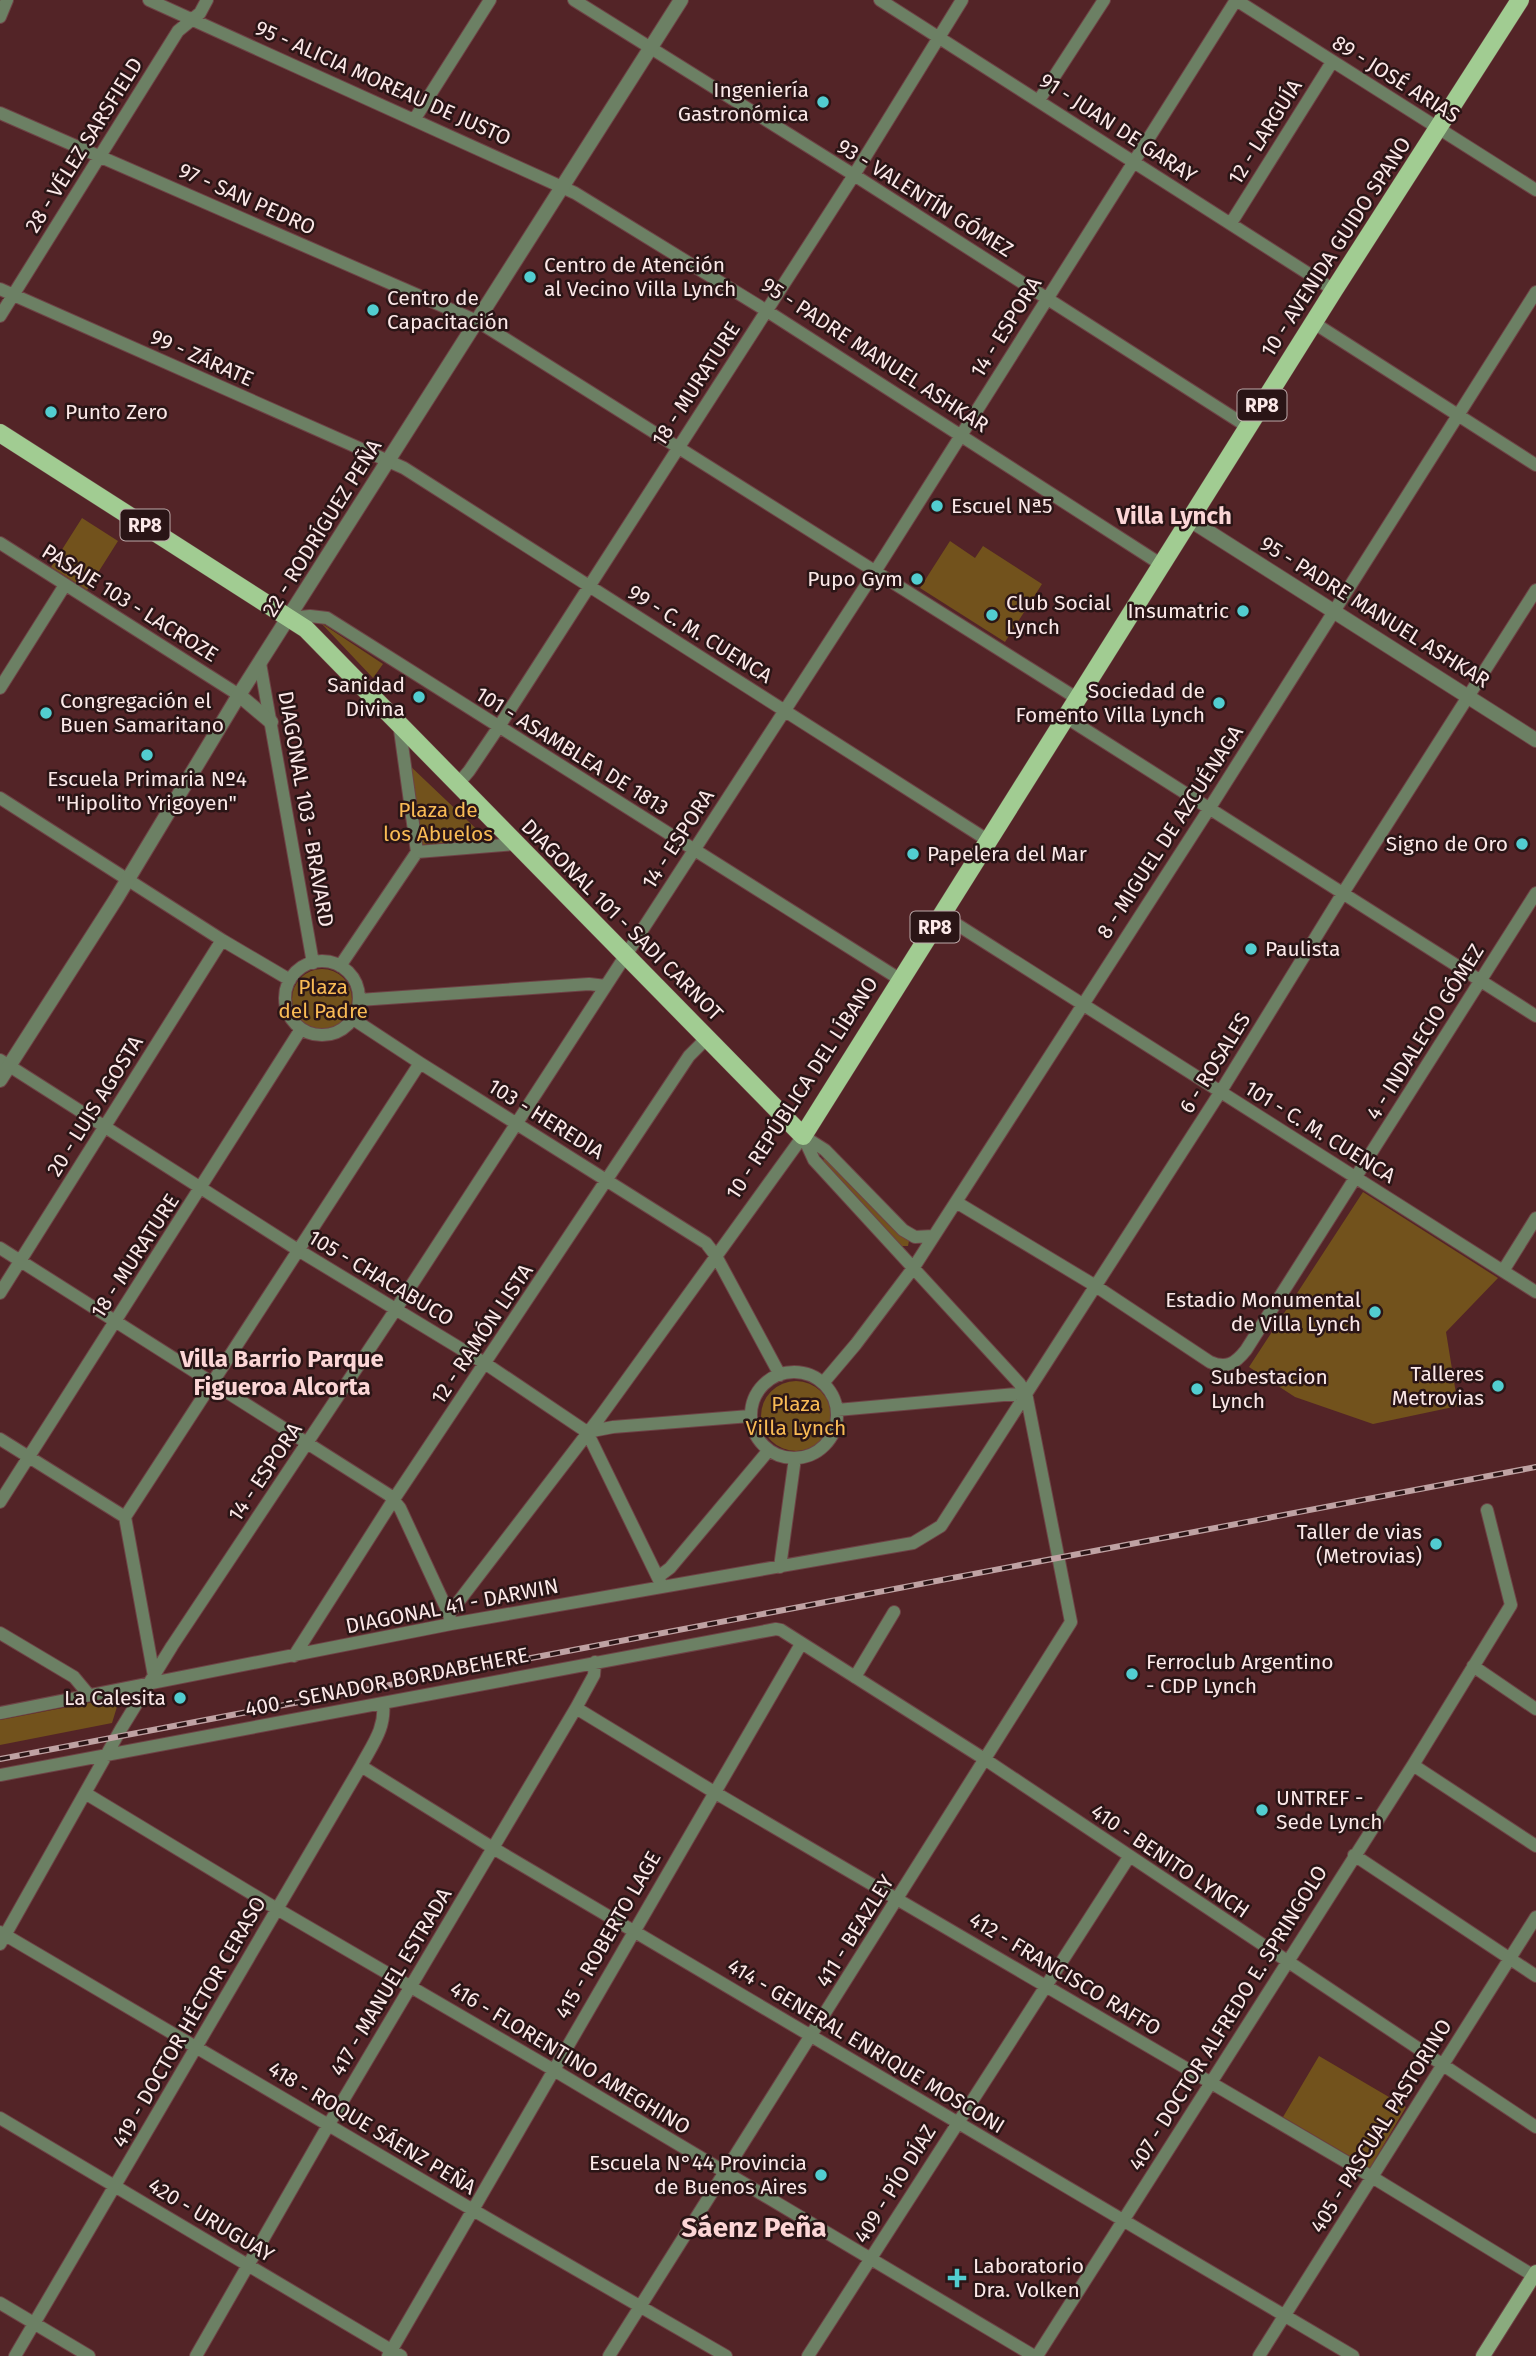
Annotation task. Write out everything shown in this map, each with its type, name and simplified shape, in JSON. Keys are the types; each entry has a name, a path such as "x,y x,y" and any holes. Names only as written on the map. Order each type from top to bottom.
{"main road":[{"name":"10 - AVENIDA GUIDO SPANO","path":"1190,520 1520,0"},
{"name":"RP8","path":"0,433 290,618"},
{"name":"RP8","path":"1162,565 1190,520"},
{"name":"10 - REPÚBLICA DEL LÍBANO","path":"803,1136 1162,565"},
{"name":"DIAGONAL 101 - SADI CARNOT","path":"290,618 314,637 803,1136"},
{"path":"1483,2356 1535,2274"}],"street":[{"path":"0,17 7,0"},
{"name":"95 - ALICIA MOREAU DE JUSTO","path":"149,0 563,186"},
{"name":"28 - VÉLEZ SARSFIELD","path":"0,316 178,31 203,9 207,0"},
{"path":"414,120 490,0"},
{"name":"93 - VALENTÍN GÓMEZ","path":"574,0 854,175 1248,428"},
{"name":"22 - RODRÍGUEZ PEÑA","path":"0,1080 3,1064 127,879 239,695 681,0"},
{"name":"91 - JUAN DE GARAY","path":"880,0 1335,290"},
{"name":"18 - MURATURE","path":"457,785 498,728 854,175 962,0"},
{"path":"1040,100 1104,0"},
{"name":"89 - JOSÉ ARIAS","path":"1236,0 1536,190"},
{"name":"14 - ESPORA","path":"2,1937 151,1680 396,1309 876,570 1236,0"},
{"name":"12 - LARGUÍA","path":"1231,223 1332,62"},
{"name":"97 - SAN PEDRO","path":"0,113 477,321 1078,699"},
{"name":"95 - PADRE MANUEL ASHKAR","path":"563,186 767,310 1162,565"},
{"name":"99 - ZÁRATE","path":"0,289 389,461"},
{"name":"8 - MIGUEL DE AZCUÉNAGA","path":"823,1383 914,1267 1209,809 1536,292"},
{"path":"1314,323 1536,466"},
{"name":"99 - C. M. CUENCA","path":"389,461 989,841"},
{"name":"95 - PADRE MANUEL ASHKAR","path":"1190,520 1536,740"},
{"name":"PASAJE 103 - LACROZE","path":"0,543 239,695"},
{"path":"0,688 65,584"},
{"name":"6 - ROSALES","path":"913,1543 941,1526 1221,1091 1467,695 1536,590"},
{"name":"101 - ASAMBLEA DE 1813","path":"290,618 327,618 901,980"},
{"name":"DIAGONAL 103 - BRAVARD","path":"260,663 313,962"},
{"path":"239,695 271,722"},
{"path":"1067,718 1536,1016"},
{"path":"341,966 417,852 399,723"},
{"path":"0,798 222,940 290,980"},
{"path":"417,852 514,844"},
{"name":"4 - INDALECIO GÓMEZ","path":"1094,1285 1210,1362 1219,1366 1238,1360 1536,893"},
{"name":"101 - C. M. CUENCA","path":"942,915 1536,1292"},
{"name":"20 - LUIS AGOSTA","path":"0,1293 222,940"},
{"path":"313,962 341,966 354,980 359,1000 353,1018 335,1033 312,1034 301,1029 293,1021 285,1001 290,980 300,969 313,962"},
{"path":"359,1000 589,984 606,986"},
{"name":"103 - HEREDIA","path":"353,1018 706,1243 716,1256 780,1375"},
{"name":"18 - MURATURE","path":"0,1502 301,1029"},
{"name":"12 - RAMÓN LISTA","path":"293,1656 394,1499 689,1056 707,1038"},
{"path":"151,1680 125,1517 420,1063"},
{"name":"105 - CHACABUCO","path":"3,1064 298,1250 486,1364 587,1432 660,1581"},
{"name":"DIAGONAL 101 - SADI CARNOT","path":"803,1136 825,1150 903,1230 915,1237 933,1236"},
{"name":"DIAGONAL 101 - SADI CARNOT","path":"803,1136 814,1160 1026,1393"},
{"name":"10 - REPÚBLICA DEL LÍBANO","path":"450,1619 803,1136"},
{"path":"956,1202 1094,1285"},
{"path":"1503,1271 1536,1218"},
{"path":"0,1248 382,1488 394,1499 450,1619"},
{"path":"800,1372 823,1383 835,1400 837,1410 836,1426 827,1444 810,1455 795,1458 777,1455 758,1440 750,1416 756,1394 764,1384 780,1375 800,1372"},
{"path":"837,1410 1026,1393"},
{"name":"411 - BEAZLEY","path":"609,2356 1069,1627 1071,1615 1026,1393"},
{"path":"587,1432 613,1427 750,1416"},
{"path":"0,1439 125,1517"},
{"path":"660,1581 769,1450"},
{"path":"780,1567 795,1458"},
{"name":"407 - DOCTOR ALFREDO E. SPRINGOLO","path":"1035,2356 1413,1765 1510,1605 1487,1510"},
{"name":"DIAGONAL 41 - DARWIN","path":"0,1713 151,1680 293,1656 450,1619 660,1581 780,1567 913,1543"},
{"path":"855,1677 894,1612"},
{"name":"410 - BENITO LYNCH","path":"781,1630 986,1760 1536,2127"},
{"name":"400 - SENADOR BORDABEHERE","path":"0,1775 595,1662 781,1630"},
{"path":"0,1633 74,1677 89,1695"},
{"name":"415 - ROBERTO LAGE","path":"393,2354 552,2069 801,1644"},
{"name":"417 - MANUEL ESTRADA","path":"196,2356 576,1708 594,1675 595,1662"},
{"path":"1473,1666 1536,1709"},
{"name":"419 - DOCTOR HÉCTOR CERASO","path":"15,2356 383,1726 383,1703"},
{"name":"412 - FRANCISCO RAFFO","path":"576,1708 714,1792 898,1897 1535,2274"},
{"path":"1413,1765 1536,1846"},
{"name":"414 - GENERAL ENRIQUE MOSCONI","path":"360,1766 493,1848 1353,2356"},
{"name":"416 - FLORENTINO AMEGHINO","path":"85,1793 1035,2356"},
{"path":"1354,1855 1536,1976"},
{"name":"409 - PÍO DÍAZ","path":"808,2356 1129,1857"},
{"name":"405 - PASCUAL PASTORINO","path":"1259,2356 1536,1917"},
{"name":"418 - ROQUE SÁENZ PEÑA","path":"2,1937 330,2124 726,2356"},
{"name":"420 - URUGUAY","path":"0,2118 249,2265 393,2354"},
{"path":"0,2303 89,2356"}],"green space":[{"path":"82,518 118,541 87,590 51,567"},
{"name":"Club Social Lynch","path":"950,541 975,558 983,546 1042,584 1005,642 920,588"},
{"path":"321,623 383,664 373,678"},
{"name":"Plaza de los Abuelos","path":"407,763 488,840 420,845"},
{"name":"Plaza del Padre","path":"322,969 339,974 347,982 352,999 347,1016 339,1024 322,1029 305,1024 297,1016 292,999 297,982 305,974"},
{"path":"829,1158 909,1241 908,1246 900,1246 822,1161"},
{"name":"Estadio Monumental de Villa Lynch","path":"1363,1192 1498,1278 1446,1332 1458,1406 1373,1424 1295,1397 1249,1367"},
{"name":"Plaza Villa Lynch","path":"789,1381 803,1381 816,1387 825,1396 831,1416 829,1429 821,1441 803,1451 789,1451 776,1445 767,1436 761,1423 761,1409 767,1396 776,1387"},
{"path":"120,1697 112,1723 0,1745 0,1720"},
{"path":"1319,2056 1406,2107 1370,2168 1283,2117"}],"railway":[{"path":"0,1759 1536,1467"}],"place":[{"name":"Ingeniería Gastronómica","path":"823,102"},
{"name":"Centro de Atención al Vecino Villa Lynch","path":"530,277"},
{"name":"Centro de Capacitación","path":"373,310"},
{"name":"Punto Zero","path":"51,412"},
{"name":"Escuel Nª5","path":"937,506"},
{"name":"Pupo Gym","path":"917,579"},
{"name":"Insumatric","path":"1243,611"},
{"name":"Club Social Lynch","path":"992,615"},
{"name":"Sanidad Divina","path":"419,697"},
{"name":"Sociedad de Fomento Villa Lynch","path":"1219,703"},
{"name":"Congregación el Buen Samaritano","path":"46,713"},
{"name":"Escuela Primaria Nº4 \"Hipolito Yrigoyen\"","path":"147,755"},
{"name":"Signo de Oro","path":"1522,844"},
{"name":"Papelera del Mar","path":"913,854"},
{"name":"Paulista","path":"1251,949"},
{"name":"Estadio Monumental de Villa Lynch","path":"1375,1312"},
{"name":"Talleres Metrovias","path":"1498,1386"},
{"name":"Subestacion Lynch","path":"1197,1389"},
{"name":"Taller de vias (Metrovias)","path":"1436,1544"},
{"name":"Ferroclub Argentino - CDP Lynch","path":"1132,1674"},
{"name":"La Calesita","path":"180,1698"},
{"name":"UNTREF - Sede Lynch","path":"1262,1810"},
{"name":"Escuela N°44 Provincia de Buenos Aires","path":"821,2175"},
{"name":"Laboratorio Dra. Volken","path":"957,2278"}],"district":[{"name":"Villa Lynch","path":"1174,516"},
{"name":"Villa Barrio Parque Figueroa Alcorta","path":"282,1373"},
{"name":"Sáenz Peña","path":"754,2227"}]}
